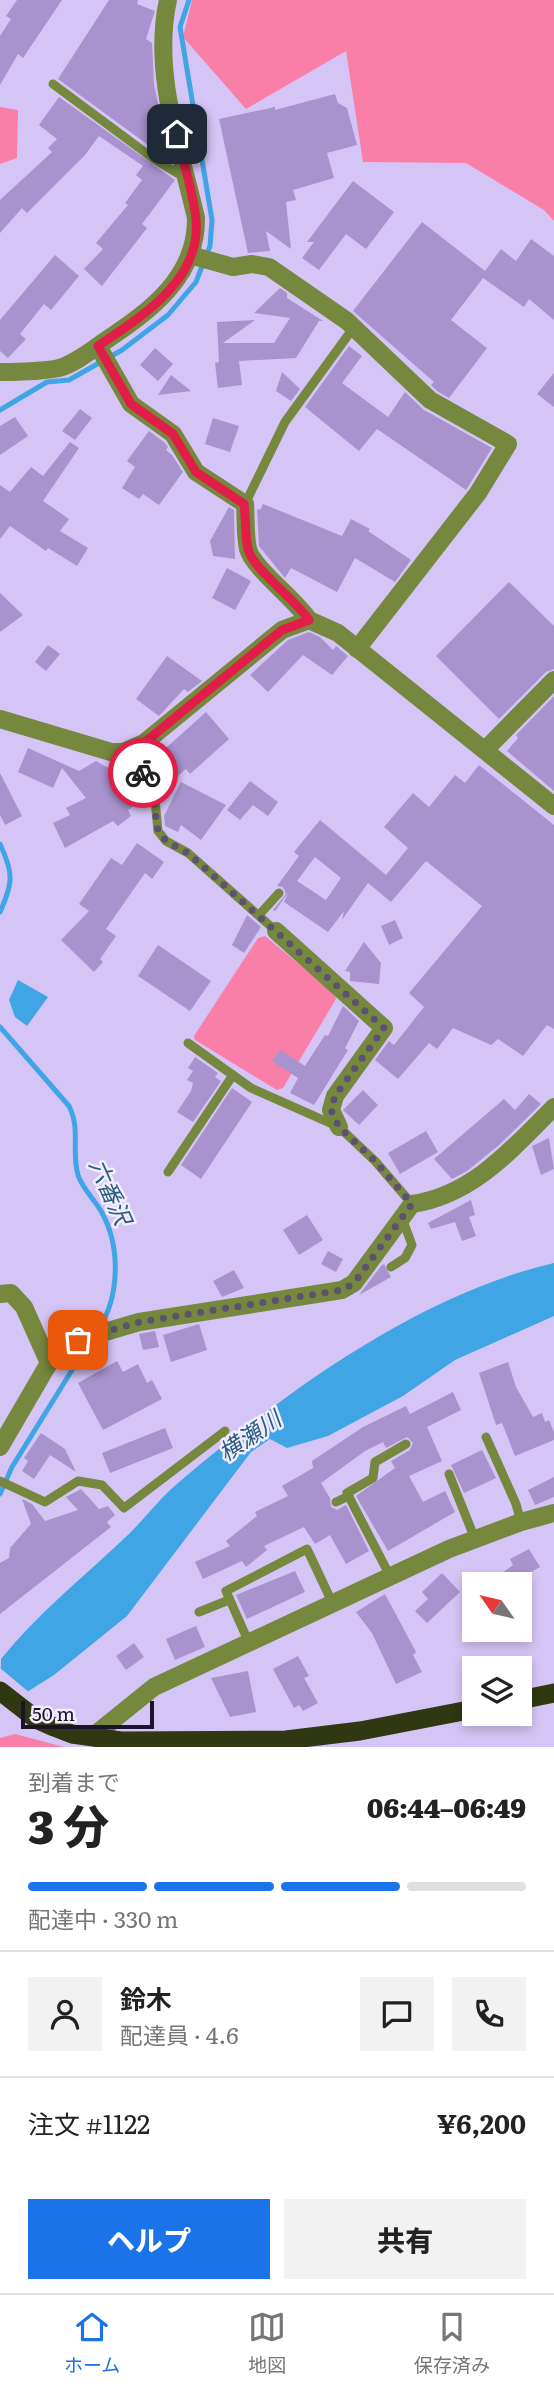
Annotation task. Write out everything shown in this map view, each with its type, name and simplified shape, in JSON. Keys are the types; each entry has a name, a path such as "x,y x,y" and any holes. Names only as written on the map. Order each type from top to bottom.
{"highway":[{"path":"532,1698 554,1693"},
{"path":"7,1697 54,1727 92,1737 153,1742 286,1740 360,1731 462,1711"}],"street":[{"path":"0,372 61,367 100,349 149,312 173,286 190,255 196,235 196,218 163,58 163,21 167,0"},
{"path":"190,255 233,267 252,264 269,267 354,327 430,400 508,444 478,493 357,649"},
{"path":"100,349 131,404 173,434 196,472 244,504 248,550 259,568 288,593 309,620 338,633 554,806"},
{"path":"0,719 100,750 123,752 144,743 282,630 309,620"},
{"path":"486,749 554,680"},
{"path":"276,931 384,1028 335,1096 331,1110 339,1127"},
{"path":"0,1447 49,1363 64,1347 116,1328 342,1290 354,1283 407,1211 461,1190 494,1166 554,1107"},
{"path":"0,1294 11,1293 20,1300 49,1363"},
{"path":"92,1737 154,1687 332,1602 475,1539 554,1513"}],"lane":[{"path":"53,83 154,159 187,179"},
{"path":"244,504 285,422 354,327"},
{"path":"123,752 141,769 148,782 155,800 158,831 166,841 188,853 276,931"},
{"path":"259,915 279,893"},
{"path":"188,1043 251,1088 339,1127 375,1161 407,1211 412,1245 405,1258 391,1266"},
{"path":"168,1172 233,1075"},
{"path":"0,1481 45,1502 78,1481 102,1485 124,1508 225,1431"},
{"path":"486,1437 516,1504 521,1522"},
{"path":"390,1576 347,1493 373,1478 375,1462 405,1444"},
{"path":"449,1474 475,1539"},
{"path":"336,1502 349,1496"},
{"path":"249,1643 226,1591 307,1549 332,1602"},
{"path":"200,1612 229,1600"}],"shaded area":[{"path":"192,0 554,0 554,221 544,210 466,163 363,162 346,51 246,109 183,37"},
{"path":"0,107 18,110 17,158 0,164"},
{"path":"265,936 334,993 336,999 283,1088 277,1090 195,1040 194,1036 258,938"},
{"path":"15,1734 64,1747 0,1747 0,1738"}],"water":[{"path":"18,980 48,997 27,1026 15,1017 9,1000"},
{"name":"横瀬川","path":"554,1263 554,1316 455,1360 403,1396 328,1436 287,1448 270,1439 251,1452 127,1616 54,1675 0,1709 1,1659 31,1625 130,1533 171,1489 218,1449 307,1382 403,1323 453,1298 503,1278"}],"pier":[{"path":"0,1668 30,1693 0,1712"}],"building":[{"path":"17,0 62,0 23,58 18,54 0,85 0,36 11,19 6,16"},
{"path":"109,0 138,0 137,4 155,11 146,39 152,43 154,84 170,161 58,79"},
{"path":"335,94 338,103 347,108 357,145 327,153 334,178 293,190 296,200 286,202 291,249 266,231 270,251 248,253 219,119 275,107 275,110"},
{"path":"59,97 175,180 142,224 147,228 102,286 84,269 103,249 96,243 128,205 125,203 142,180 136,175 143,166 99,136 85,155 27,213 22,208 0,233 0,200 52,152 48,148 57,139 39,125"},
{"path":"353,181 394,212 366,249 346,234 319,270 302,258 314,242 307,242"},
{"path":"422,222 485,271 501,249 516,261 531,239 554,256 554,320 529,299 524,307 483,278 451,320 487,348 449,398 437,391 431,385 434,382 353,311"},
{"path":"55,255 79,276 51,310 44,304 20,334 26,339 8,358 0,351 0,320"},
{"path":"280,288 287,293 287,298 323,321 319,321 296,358 239,361 242,385 218,388 215,363 219,362 217,322 255,320 223,343 274,343 290,318 254,313"},
{"path":"349,346 362,356 342,383 388,417 405,392 424,410 492,448 466,490 377,429 359,451 305,407"},
{"path":"155,348 173,364 158,381 140,365"},
{"path":"282,372 300,389 291,401 276,391"},
{"path":"554,373 554,407 537,394"},
{"path":"171,375 191,391 158,395"},
{"path":"80,409 92,418 75,440 62,431"},
{"path":"15,417 28,436 0,455 0,426"},
{"path":"213,418 239,426 230,452 205,444"},
{"path":"149,431 164,442 168,447 166,450 183,472 159,505 143,494 139,499 122,488 135,467 127,461"},
{"path":"70,442 79,448 43,501 69,519 60,531 88,548 77,566 48,548 46,551 10,526 0,539 0,485 10,492 31,467 43,476"},
{"path":"263,504 342,536 351,519 370,529 368,531 411,560 395,582 355,558 337,592 291,568 285,578 259,546 257,509 260,510"},
{"path":"229,507 234,510 235,559 213,556 210,541"},
{"path":"227,568 251,581 235,610 212,598"},
{"path":"509,582 554,626 554,669 546,672 499,719 436,656"},
{"path":"0,593 23,615 0,632"},
{"path":"309,632 320,637 333,650 336,646 348,656 332,675 303,655 268,692 250,675 288,640"},
{"path":"48,645 60,654 46,671 35,662"},
{"path":"167,656 202,681 188,692 184,689 159,716 136,699"},
{"path":"554,696 554,791 507,751 518,738 516,735"},
{"path":"206,712 229,739 190,774 186,769 159,792 156,784 160,770 147,765"},
{"path":"28,748 79,771 96,761 117,773 111,777 135,805 128,810 131,816 118,826 113,821 65,848 53,823 70,815 66,808 86,798 62,768 53,788 18,772"},
{"path":"479,765 554,825 554,1029 547,1025 523,1056 498,1039 491,1045 453,1028 437,1049 429,1043 398,1079 375,1060 389,1041 394,1045 424,1007 409,993 482,906 426,861 391,902 368,883 342,920 344,911 328,932 284,902 288,893 275,911 273,910 286,894 283,887 277,886 299,856 294,852 320,820 386,875 408,848 384,827 413,793 429,807 455,775 465,783","holes":["315,857 341,878 326,900 297,881"]},
{"path":"0,773 22,816 5,825 0,815"},
{"path":"250,781 278,802 268,816 253,805 240,820 227,810"},
{"path":"181,782 226,805 201,840 181,825 178,832 165,826 164,816"},
{"path":"137,843 164,862 152,879 145,873 106,929 116,936 100,959 103,962 94,972 61,940 89,911 79,904 111,858 122,865"},
{"path":"247,915 261,927 244,953 232,945"},
{"path":"395,920 403,938 389,945 381,926"},
{"path":"364,942 381,963 379,984 350,981 350,972 345,971"},
{"path":"158,945 211,981 190,1011 138,976"},
{"path":"343,1006 359,1021 345,1048 348,1050 314,1105 290,1093 298,1078 272,1061 280,1050 305,1066 325,1035 328,1036"},
{"path":"195,1057 218,1073 215,1077 221,1081 193,1122 177,1112 191,1091 193,1083 187,1080 193,1071 188,1068"},
{"path":"232,1088 252,1102 201,1179 181,1165"},
{"path":"363,1090 378,1105 359,1125 343,1110"},
{"path":"529,1094 541,1104 499,1145 467,1171 452,1179 434,1159 504,1099 515,1110"},
{"path":"426,1131 438,1152 400,1174 388,1153"},
{"path":"549,1138 554,1169 541,1175 532,1146"},
{"path":"471,1200 475,1215 469,1217 476,1236 462,1241 455,1222 431,1229 428,1223"},
{"path":"307,1215 323,1240 299,1255 283,1230"},
{"path":"328,1251 343,1259 336,1272 321,1264"},
{"path":"384,1264 391,1277 359,1295 381,1266"},
{"path":"234,1270 244,1288 222,1297 213,1281"},
{"path":"199,1324 207,1350 171,1362 163,1335"},
{"path":"155,1331 159,1347 143,1350 139,1334"},
{"path":"117,1361 123,1372 138,1364 147,1383 152,1380 162,1399 103,1430 78,1383"},
{"path":"508,1362 516,1387 533,1417 542,1413 545,1422 549,1420 554,1432 554,1440 515,1456 502,1423 496,1425 479,1373"},
{"path":"453,1392 461,1410 427,1427 442,1461 409,1476 423,1502 445,1491 455,1512 388,1551 356,1496 395,1468 391,1461 410,1450 413,1443 407,1437 386,1448 383,1442 365,1451 321,1483 330,1498 331,1507 337,1510 346,1505 369,1551 346,1564 330,1535 315,1544 304,1527 264,1546 267,1550 246,1567 242,1561 203,1579 195,1562 230,1546 226,1541 257,1516 255,1512 288,1496 282,1486 313,1468 312,1461 363,1427 406,1406 410,1414"},
{"path":"165,1428 173,1448 110,1473 102,1453"},
{"path":"41,1433 65,1449 76,1472 50,1455 34,1479 22,1471 28,1461 24,1458"},
{"path":"482,1450 496,1478 464,1493 451,1465"},
{"path":"554,1477 554,1497 535,1505 528,1490"},
{"path":"81,1489 99,1509 108,1506 115,1515 107,1522 111,1527 0,1614 0,1563 9,1558 10,1548 31,1524 22,1499 32,1504 45,1521 78,1510 66,1497"},
{"path":"529,1549 540,1567 531,1572 503,1572 513,1565 510,1559"},
{"path":"295,1571 305,1592 247,1619 236,1595"},
{"path":"442,1573 460,1592 427,1623 415,1611 428,1599 422,1592"},
{"path":"385,1594 416,1652 413,1655 422,1672 396,1684 372,1633 356,1612"},
{"path":"196,1626 205,1647 175,1660 166,1639"},
{"path":"134,1643 144,1657 126,1670 116,1656"},
{"path":"298,1656 309,1676 304,1678 318,1703 303,1711 299,1705 294,1708 273,1669"},
{"path":"248,1671 256,1712 230,1717 211,1678"}],"waterway":[{"name":"六番沢","path":"0,410 47,382 69,380 122,350 168,315 196,282 210,246 212,220 180,27 189,0"},
{"name":"六番沢","path":"0,844 10,871 9,886 0,912"},
{"name":"六番沢","path":"0,1027 69,1106 73,1115 78,1175 108,1225 115,1255 111,1302 98,1330"},
{"name":"六番沢","path":"0,1494 12,1467 90,1341"}],"way so far":[{"path":"78,1340 139,1322 342,1290 354,1283 412,1204 375,1161 339,1127 331,1110 335,1096 384,1028 242,899 188,853 176,844 166,841 158,831 155,800 143,773"}],"route":[{"path":"143,773 123,752 144,743 282,630 309,620 288,593 259,568 248,550 244,504 196,472 173,434 131,404 98,346 149,312 173,286 190,255 196,235 196,218 177,134"}]}
